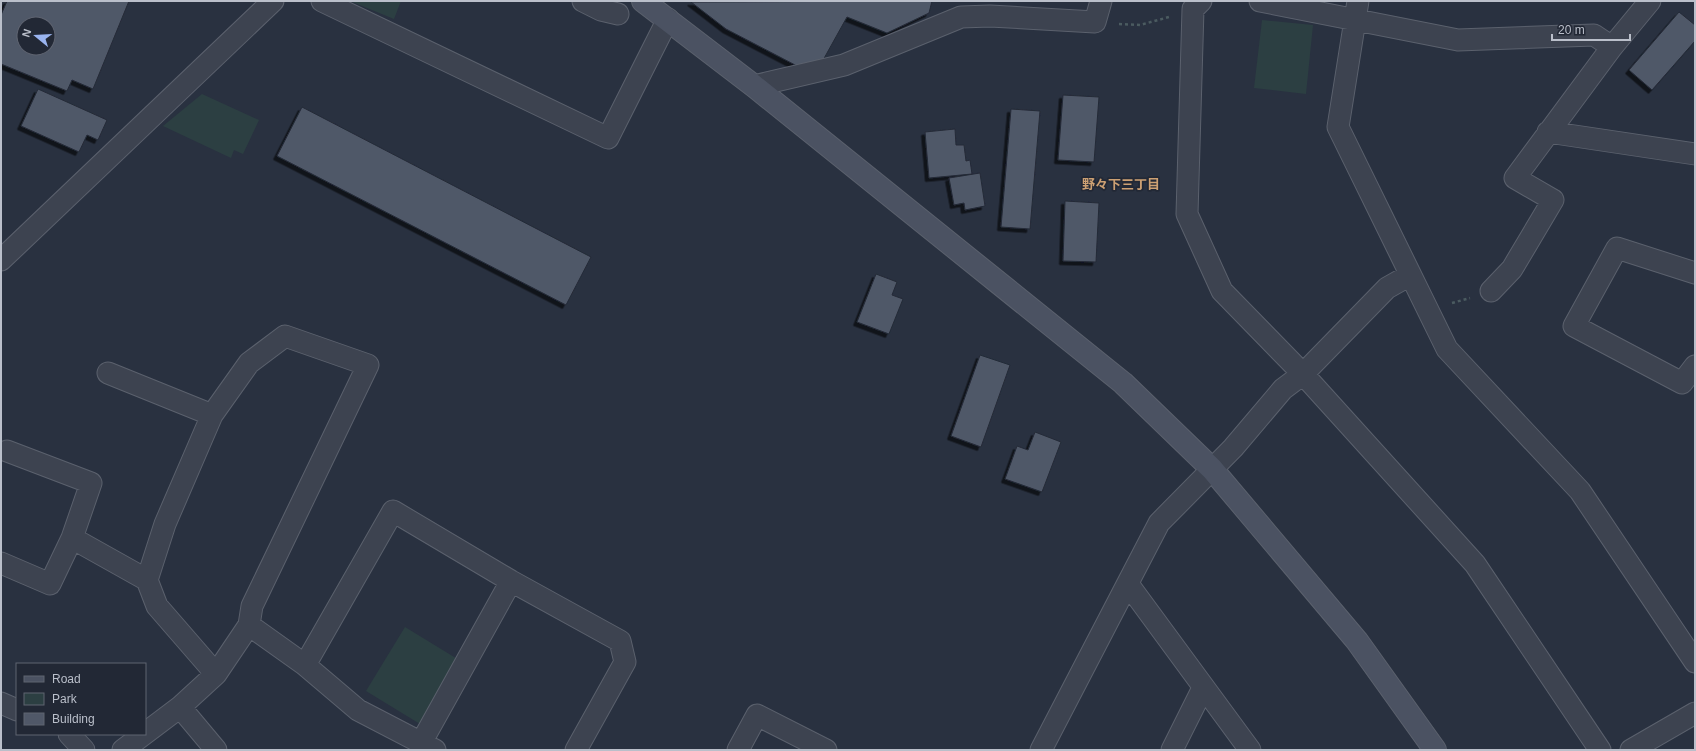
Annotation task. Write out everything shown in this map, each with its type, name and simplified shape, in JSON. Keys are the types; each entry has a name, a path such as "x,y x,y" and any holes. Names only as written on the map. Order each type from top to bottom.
{"street":[{"path":"1,260 273,1"},
{"path":"322,1 608,138 668,19"},
{"path":"583,1 601,10 618,14"},
{"path":"643,1 754,86 1123,383 1212,469 1357,641 1434,750"},
{"path":"754,86 844,65 961,17 1009,9 1095,22 1101,1"},
{"path":"1260,1 1355,21 1458,40 1594,35 1612,47"},
{"path":"1358,1 1338,128 1447,349 1580,491 1695,662"},
{"path":"1491,291 1512,269 1553,200 1515,178 1612,47 1650,1"},
{"path":"1197,5 1188,214 1222,291 1303,374 1475,564 1600,750"},
{"path":"1548,132 1695,154"},
{"path":"1695,273 1617,248 1574,326 1682,383 1695,366"},
{"path":"1041,750 1159,523 1233,448 1283,389 1303,374 1387,288 1410,275"},
{"path":"146,733 180,707 216,674 249,625 252,606 368,365 285,336 249,363 212,416 165,524 147,580 157,606 216,674"},
{"path":"108,373 212,416"},
{"path":"1,562 50,584 72,538 91,483 7,451"},
{"path":"305,664 393,511 511,581 620,641 625,662 576,750"},
{"path":"72,538 147,580"},
{"path":"249,625 305,664 358,710 428,746 511,581"},
{"path":"1128,584 1250,750"},
{"path":"1172,750 1203,688"},
{"path":"1,703 16,710"},
{"path":"180,707 216,750"},
{"path":"1631,750 1695,713"},
{"path":"738,750 758,715 826,750"},
{"path":"70,735 84,750"},
{"path":"123,750 143,735"}],"path":[{"path":"1095,22 1140,25 1197,5"},
{"path":"1428,311 1491,291"}],"green space":[{"path":"350,1 401,1 394,19"},
{"path":"1262,20 1313,25 1306,94 1254,88"},
{"path":"202,94 259,120 243,154 234,150 231,158 163,126"},
{"path":"405,627 459,660 420,724 366,691"}],"building":[{"path":"7,1 129,1 93,89 72,80 67,91 1,64 1,15"},
{"path":"932,1 929,13 887,33 847,17 822,62 799,67 726,29 691,2"},
{"path":"1679,12 1695,25 1695,41 1652,90 1629,70"},
{"path":"38,89 107,120 98,140 87,135 79,152 21,126"},
{"path":"1063,95 1099,97 1094,162 1058,160"},
{"path":"302,107 591,257 566,305 277,156"},
{"path":"1011,109 1040,111 1030,229 1001,227"},
{"path":"955,129 956,145 964,145 966,161 970,160 972,174 929,178 925,132"},
{"path":"980,173 985,206 965,210 964,203 954,205 949,178"},
{"path":"1065,201 1099,203 1096,262 1063,261"},
{"path":"876,274 897,282 892,295 903,299 889,334 857,322"},
{"path":"980,355 1010,365 981,447 951,436"},
{"path":"1035,432 1061,442 1042,492 1005,479 1017,446 1028,450"}],"district":[{"name":"野々下三丁目","path":"1121,184"}]}
